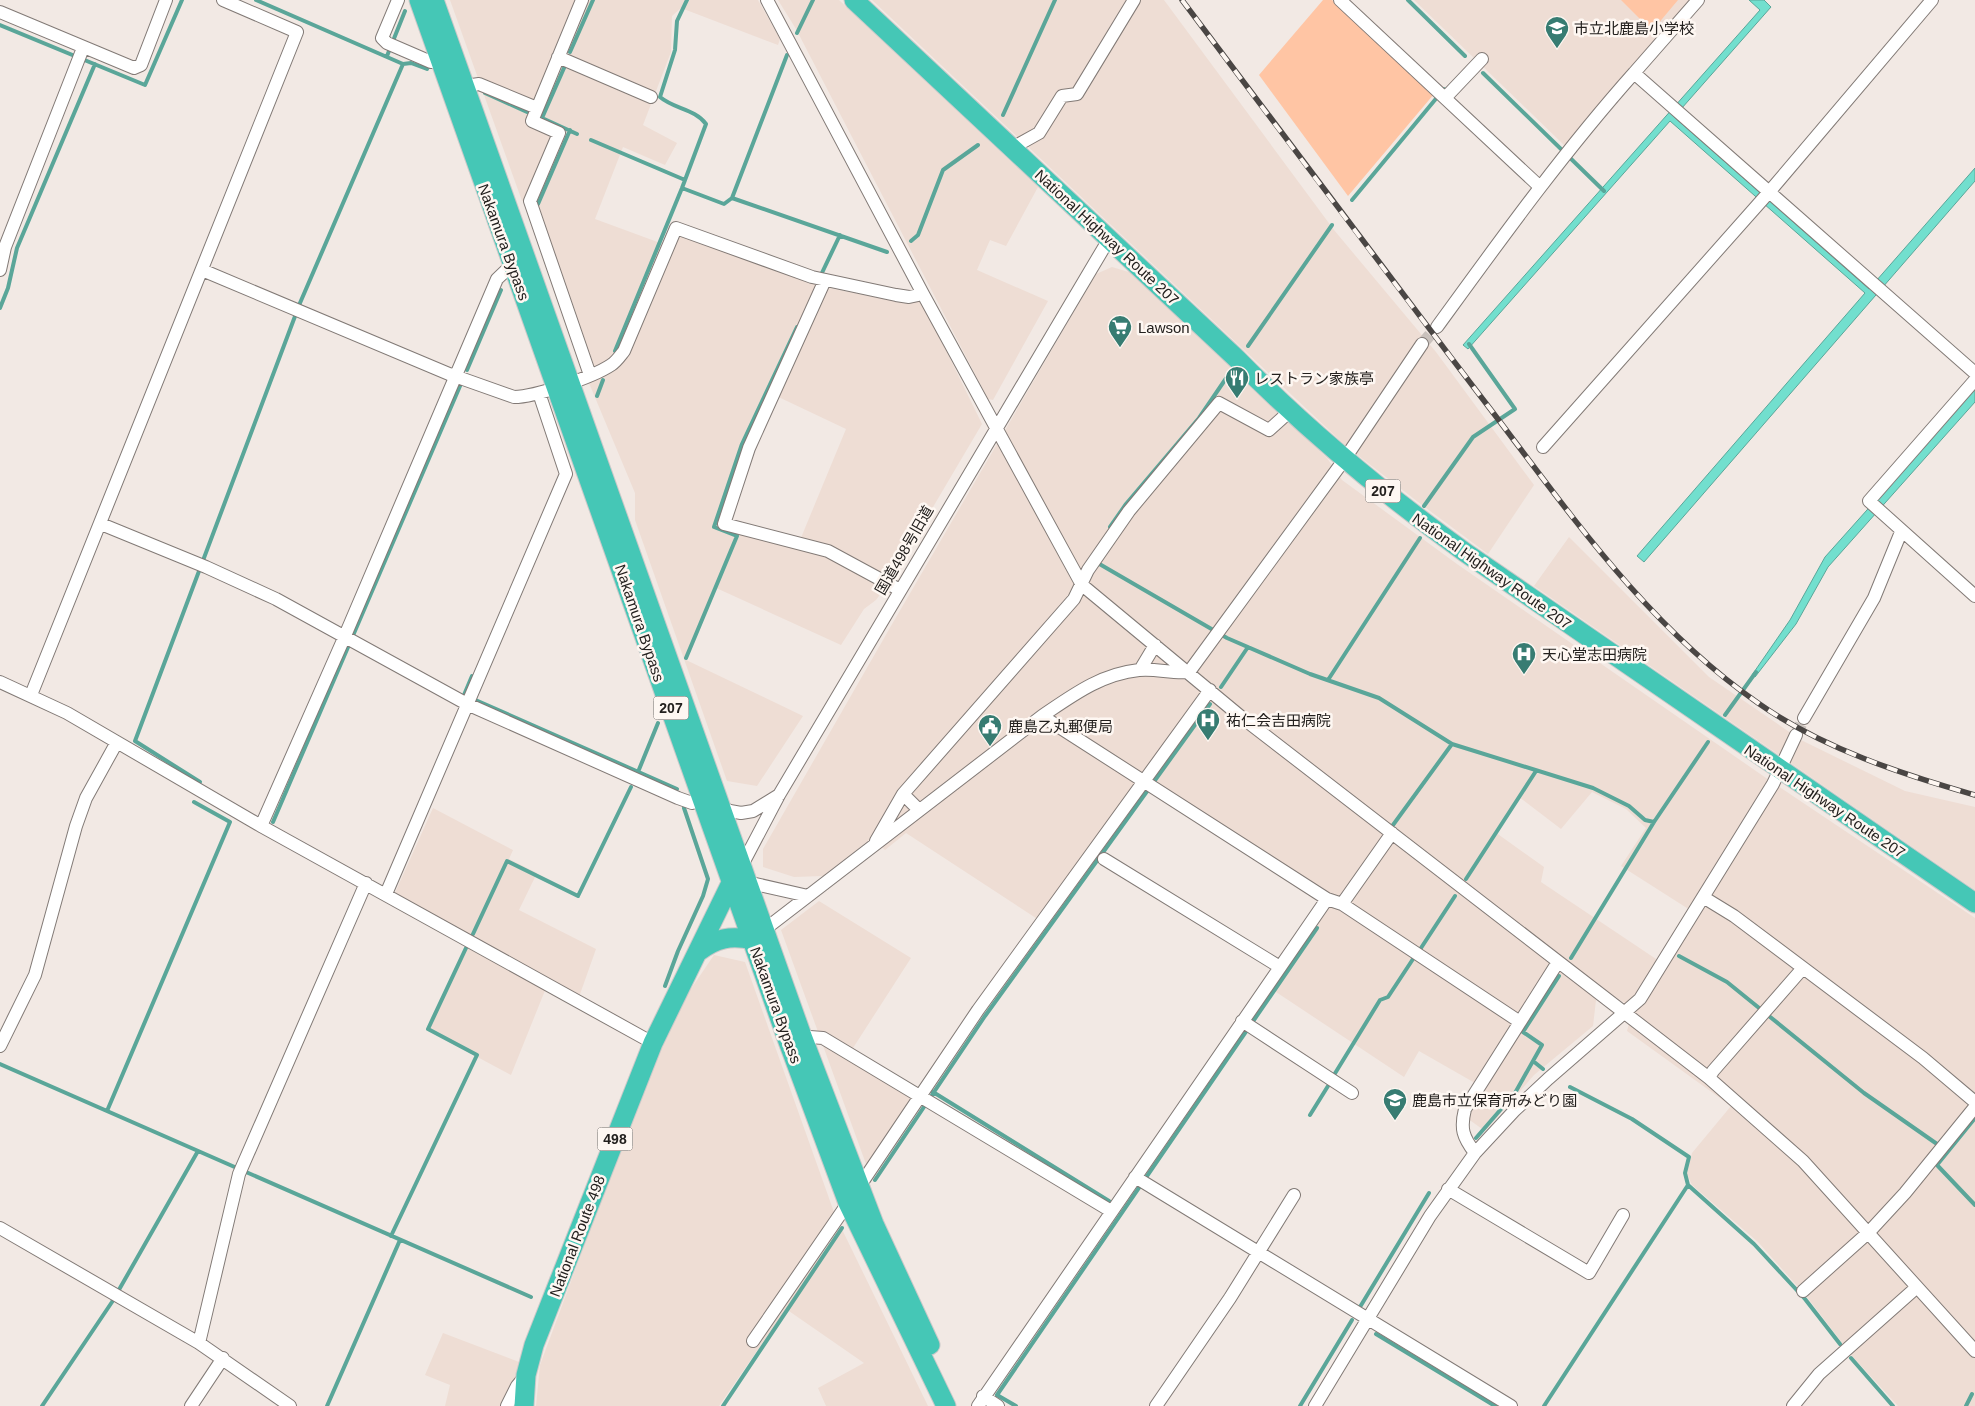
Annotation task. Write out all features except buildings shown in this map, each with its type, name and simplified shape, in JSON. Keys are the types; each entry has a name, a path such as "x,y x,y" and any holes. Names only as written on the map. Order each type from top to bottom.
{"highway":[{"name":"Nakamura Bypass","path":"419,0 518,258 711,802 740,876 848,1203 946,1406"},
{"name":"Nakamura Bypass","path":"434,0 512,216 518,258"},
{"name":"National Highway Route 207","path":"854,0 1237,359 1289,412 1404,509 1778,770 1975,904"},
{"name":"National Route 498","path":"524,1406 526,1374 541,1327 653,1043 697,953 740,876"},
{"path":"697,953 717,939 759,935"},
{"name":"Nakamura Bypass","path":"794,1036 859,1188 958,1406"}],"street":[{"path":"0,12 81,55 134,68 141,65 166,0"},
{"path":"31,695 297,32 223,0"},
{"path":"398,0 382,38 387,43 430,62 441,61"},
{"path":"582,0 532,121 559,133 530,201 590,375"},
{"path":"768,0 923,294 1082,585 1240,716 1709,1078 1804,1161 1975,1351"},
{"path":"1012,148 1039,132 1062,96 1077,94 1134,0"},
{"path":"1340,0 1539,186"},
{"path":"1438,327 1539,186 1565,153 1698,0"},
{"path":"1543,447 1770,191 1932,0"},
{"path":"0,270 5,247 81,55"},
{"path":"558,57 651,97"},
{"path":"1441,94 1482,59"},
{"path":"1634,73 1975,373"},
{"path":"465,86 479,84 537,108"},
{"path":"512,216 532,207"},
{"path":"202,270 449,374 457,375 514,397 525,397 539,393 612,365 624,351 676,228 812,277 896,296 909,297 923,294"},
{"name":"国道498号旧道","path":"740,876 779,796 1109,239"},
{"path":"261,826 348,640 497,279 518,258"},
{"path":"825,280 750,448 724,524 828,551 900,590"},
{"path":"759,935 919,810 959,782 1042,716 1082,688 1104,677 1140,670 1176,674 1189,672 1344,460 1422,344"},
{"path":"1975,380 1869,501 1901,532 1975,596"},
{"path":"386,894 566,474 539,393"},
{"path":"874,846 903,794 1074,599 1094,561 1129,511 1218,403 1268,430 1289,412"},
{"path":"101,524 201,565 276,600 348,640 678,798 692,803 711,802 730,811 742,813 754,811 779,796"},
{"path":"1804,718 1874,598 1901,532"},
{"path":"1140,670 1154,645"},
{"path":"0,682 31,695 261,826 653,1043"},
{"path":"859,1188 978,1010 1149,784 1210,690"},
{"path":"1042,716 1327,899 1342,904 1520,1022"},
{"path":"1315,1406 1448,1189 1475,1153 1514,1111 1548,1079 1640,999 1772,784 1796,735"},
{"path":"0,1046 35,975 76,826 86,798 116,742"},
{"path":"903,794 919,810"},
{"path":"1342,904 1392,833"},
{"path":"1104,859 1280,967"},
{"path":"740,876 808,896"},
{"path":"199,1343 241,1170 366,883"},
{"path":"1703,897 1734,916 1923,1058 1975,1102"},
{"path":"998,1406 980,1401 1327,899"},
{"path":"1475,1153 1464,1139 1462,1121 1466,1109 1558,962"},
{"path":"1709,1078 1803,968"},
{"path":"1242,1021 1352,1093"},
{"path":"794,1036 824,1038 1111,1211"},
{"path":"1803,1291 1869,1232 1905,1193 1975,1108"},
{"path":"1135,1177 1511,1406"},
{"path":"1448,1189 1589,1273 1623,1215"},
{"path":"1156,1406 1230,1298 1294,1195"},
{"path":"753,1341 848,1203"},
{"path":"0,1228 199,1343 290,1406"},
{"path":"1793,1406 1819,1374 1917,1286"},
{"path":"191,1406 223,1358"},
{"path":"507,1406 517,1386 526,1374"}],"shaded area":[{"path":"450,0 758,0 780,39 778,45 681,8 672,16 671,52 643,125 677,143 665,165 623,147 595,219 663,244 670,230 819,286 894,301 921,299 982,424 887,585 876,600 864,609 841,645 714,587 684,659 803,716 757,786 727,781 635,520 635,493 589,383 594,366 536,199 522,201","holes":["770,393 846,429 798,545 720,524"]},
{"path":"778,0 839,0 1038,187 1006,246 990,240 977,270 1048,301 993,400 988,399 796,29"},
{"path":"872,0 1164,0 1334,230 1436,352 1534,485 1488,554 1346,446"},
{"path":"1323,0 1332,0 1434,94 1348,196 1259,75"},
{"name":"市立北鹿島小学校","path":"1414,0 1695,0 1579,128 1565,146"},
{"path":"1621,0 1678,0 1652,31"},
{"path":"1112,267 1132,273 1327,458 1342,480 1457,564 1769,780 1975,918 1975,1406 1898,1406 1853,1357 1807,1297 1758,1242 1692,1185 1687,1174 1692,1153 1731,1106 1627,1031 1636,998 1628,1005 1609,993 1596,1000 1593,1026 1534,1075 1485,1131 1457,1111 1475,1083 1419,1051 1404,1077 1264,984 1328,895 1149,781 1045,924 906,833 885,850 872,838 823,876 794,877 763,867 763,849 1096,274","holes":["1592,792 1626,809 1646,828 1621,866 1690,910 1659,961 1541,882 1544,867 1495,832 1519,797 1561,829"]},
{"path":"1569,537 1709,677 1801,740 1905,791 1975,807 1975,890 1534,586"},
{"path":"433,808 513,850 509,859 537,873 519,910 596,949 579,997 548,983 511,1075 429,1031 468,947 390,904"},
{"path":"819,901 911,958 853,1048 925,1096 870,1175 781,930"},
{"path":"714,955 745,962 835,1215 928,1406 826,1406 818,1388 864,1363 786,1309 719,1406 536,1406 540,1365 659,1044 680,1005"},
{"path":"443,1333 519,1362 515,1406 445,1406 450,1385 425,1375"}],"water":[{"path":"1749,0 1764,0 1771,7 1674,117 1869,289 1975,168 1975,181 1644,562 1637,556 1865,293 1670,121 1468,349 1463,345 1760,10"},
{"path":"1975,389 1975,402 1828,567 1796,624 1755,677 1752,675 1790,620 1825,557"}],"waterway":[{"path":"0,25 145,85 182,0"},
{"path":"200,782 135,741 300,303 403,64 256,0"},
{"path":"570,52 593,0"},
{"path":"615,351 682,188 706,124 696,115 660,97 675,50 677,21 687,0"},
{"path":"797,33 813,0"},
{"path":"1003,115 1055,0"},
{"path":"1408,0 1465,56"},
{"path":"387,56 405,11"},
{"path":"682,188 724,204 732,198 787,55"},
{"path":"403,64 411,63 427,69"},
{"path":"0,308 8,288 17,248 95,64"},
{"path":"564,68 542,118 577,134"},
{"path":"1483,73 1604,191"},
{"path":"1352,200 1444,89"},
{"path":"485,93 527,112"},
{"path":"538,204 570,130"},
{"path":"591,140 685,180"},
{"path":"911,241 918,235 943,170 978,145"},
{"path":"732,198 887,252"},
{"path":"1248,346 1332,225"},
{"path":"820,277 840,235"},
{"path":"467,370 501,290"},
{"path":"686,658 737,536 714,527 742,444 797,327"},
{"path":"1424,506 1473,437 1515,409 1469,344"},
{"path":"1110,527 1126,504 1199,418 1229,374"},
{"path":"597,396 603,380"},
{"path":"273,822 460,386"},
{"path":"1328,680 1420,538"},
{"path":"1096,562 1227,638 1310,674 1379,698 1452,744 1593,788 1629,806 1645,820 1654,822"},
{"path":"1221,687 1248,647"},
{"path":"1725,715 1756,672"},
{"path":"472,676 464,695 677,789"},
{"path":"875,1180 985,1016 1210,704"},
{"path":"638,772 658,723"},
{"path":"1571,958 1654,822 1708,742"},
{"path":"1393,825 1452,744"},
{"path":"1466,879 1536,771"},
{"path":"473,934 507,861 578,896 631,787"},
{"path":"107,1111 230,822 194,802"},
{"path":"665,986 678,951 703,896 708,879 684,808"},
{"path":"1421,948 1455,896"},
{"path":"1016,1406 997,1395 1317,928"},
{"path":"391,1236 477,1055 428,1029 466,948"},
{"path":"1679,956 1727,982 1864,1093 1937,1144"},
{"path":"1334,1075 1380,1000 1388,997 1413,959"},
{"path":"1476,1138 1515,1093 1542,1045 1523,1032 1559,976"},
{"path":"1533,1061 1543,1069"},
{"path":"0,1064 531,1297"},
{"path":"1310,1115 1328,1086"},
{"path":"1570,1087 1632,1119 1689,1157 1685,1173 1688,1185 1754,1244 1805,1299 1840,1344"},
{"path":"933,1092 1109,1201"},
{"path":"1975,1118 1937,1165 1975,1205"},
{"path":"42,1406 112,1302 198,1151"},
{"path":"1544,1406 1688,1185"},
{"path":"1360,1307 1429,1193"},
{"path":"723,1406 842,1228"},
{"path":"327,1406 400,1240"},
{"path":"1300,1406 1352,1320"},
{"path":"1376,1334 1495,1406"},
{"path":"1851,1358 1893,1406"},
{"path":"1966,1406 1972,1394"}],"tunnel":[{"path":"1422,344 1437,327"},
{"path":"1796,735 1804,718"}],"railway":[{"path":"1182,0 1579,526 1611,565 1680,639 1758,703 1808,733 1891,769 1975,795"}],"place":[{"name":"市立北鹿島小学校","path":"1557,49"},
{"name":"Lawson","path":"1120,348"},
{"name":"レストラン家族亭","path":"1237,399"},
{"name":"天心堂志田病院","path":"1524,675"},
{"name":"祐仁会吉田病院","path":"1208,741"},
{"name":"鹿島乙丸郵便局","path":"990,747"},
{"name":"鹿島市立保育所みどり園","path":"1395,1121"}]}
